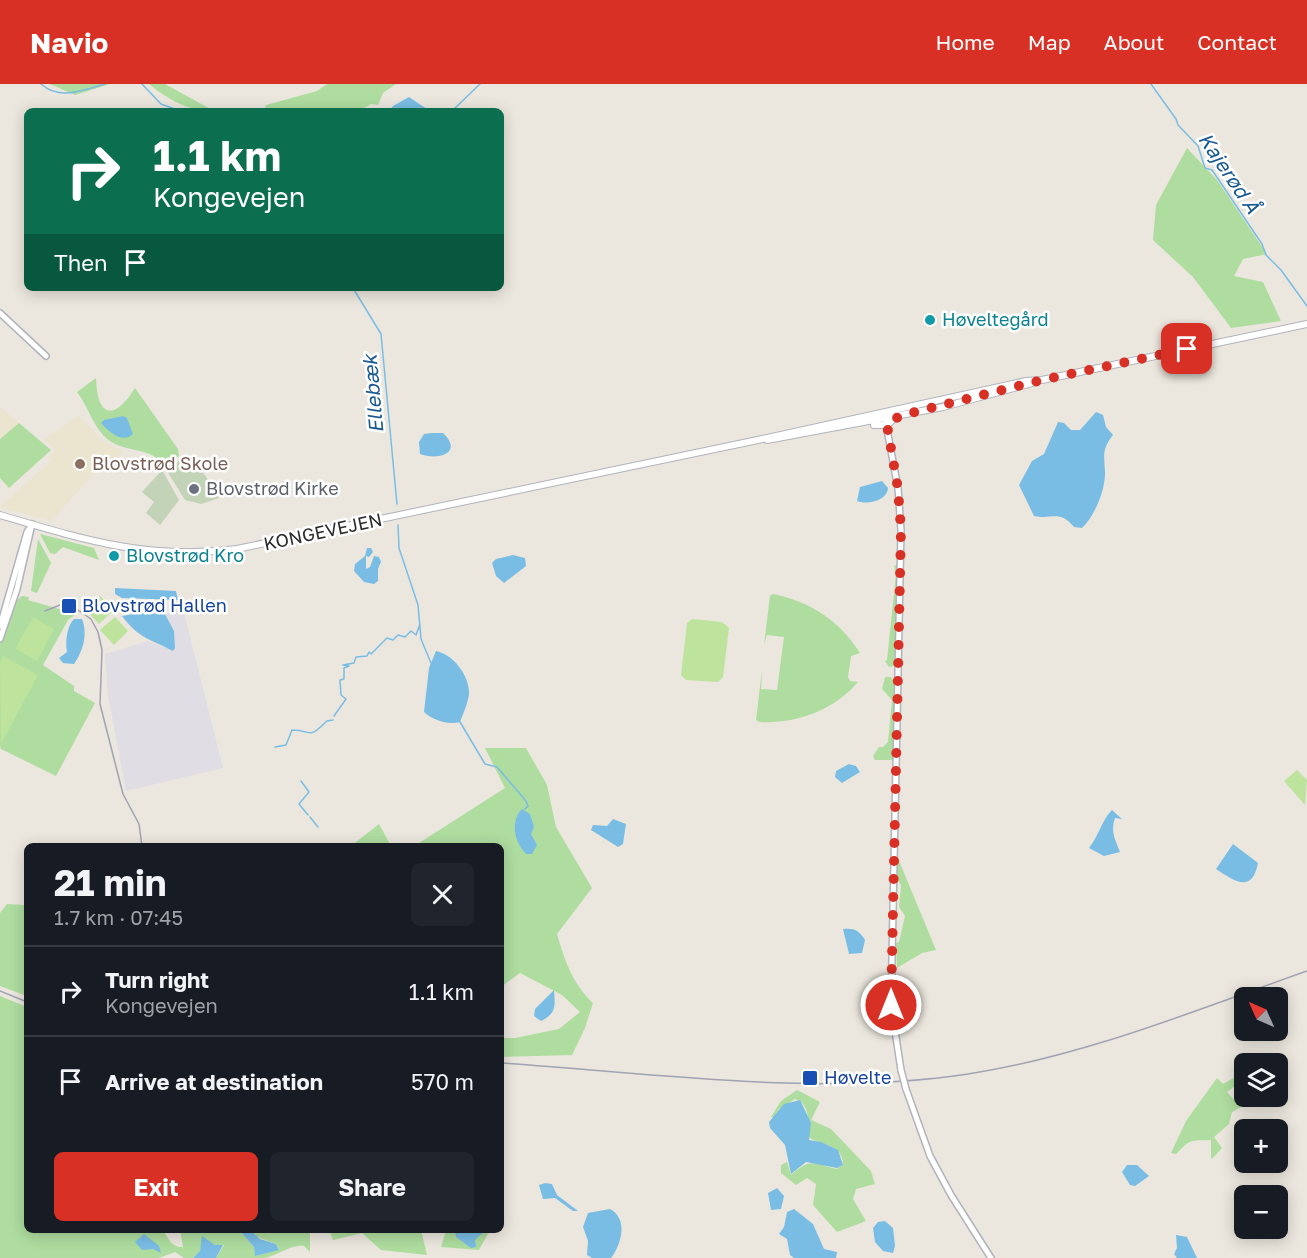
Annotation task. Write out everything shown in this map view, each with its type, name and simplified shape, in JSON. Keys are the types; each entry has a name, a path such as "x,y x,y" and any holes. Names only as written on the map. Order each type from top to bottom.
{"main road":[{"name":"KONGEVEJEN","path":"0,515 133,546 201,550 235,546 402,514 753,441 967,393 1042,380 1307,324"},
{"name":"KONGEVEJEN","path":"753,441 880,424 903,415 1042,380"},
{"path":"867,415 880,415 886,422 890,414 932,405 967,393"}],"street":[{"path":"0,313 44,357"},
{"path":"886,422 898,489 901,530 891,985 894,1037 906,1089 930,1156 956,1204 991,1258"},
{"path":"0,639 27,532 32,524"},
{"path":"0,626 14,589"}],"shaded area":[{"path":"0,407 19,423 0,439"},
{"name":"Blovstrød Skole","path":"79,415 103,441 123,451 108,471 99,468 51,521 0,507 51,461 48,457 56,450 44,440"},
{"path":"183,609 223,768 126,791 108,695 105,654 148,641 168,648 174,631 165,614"}],"green space":[{"path":"50,84 110,84 75,95"},
{"path":"149,84 165,84 209,108 193,108 179,104"},
{"path":"327,84 396,84 383,93 378,105 371,104 364,108 265,108 266,105 317,91"},
{"path":"1187,148 1217,180 1267,254 1243,259 1234,276 1263,282 1281,321 1231,328 1193,277 1153,240 1156,205"},
{"path":"96,378 100,401 108,410 114,410 120,406 135,388 178,449 179,456 166,466 152,455 122,447 107,439 98,429 77,392"},
{"path":"19,423 51,450 9,488 0,478 0,439"},
{"path":"183,457 205,475 219,498 201,504 185,500 167,471"},
{"path":"162,470 179,500 160,525 146,513 154,502 142,492"},
{"path":"40,534 94,548 99,560 63,547 55,554 50,553"},
{"path":"38,539 51,563 37,593 31,591"},
{"path":"897,565 896,665 889,667 885,661 887,660 896,574 894,566"},
{"path":"773,594 812,607 843,631 860,653 851,656 848,677 850,681 858,682 837,701 813,714 787,721 759,722 756,720 762,670 761,689 777,690 784,637 767,635 764,645 770,596"},
{"path":"22,596 29,597 28,600 76,614 68,620 43,665 74,686 74,691 95,703 56,776 1,749 0,745 0,644 17,600"},
{"path":"100,596 114,610 99,624 85,609"},
{"path":"33,617 54,629 37,661 15,649"},
{"path":"115,617 128,631 114,645 100,630"},
{"path":"692,619 722,622 729,628 723,677 718,682 686,680 681,675 687,623"},
{"path":"3,656 38,675 1,744 0,662"},
{"path":"885,677 891,677 895,683 893,760 875,760 873,756 879,747 883,747 888,742 892,700 882,689"},
{"path":"485,748 526,748 547,785 556,827 592,888 557,934 574,979 593,1003 585,1028 572,1055 504,1057 504,1038 559,1029 580,1012 562,995 520,973 504,985 504,843 419,843 505,788"},
{"path":"1297,770 1307,780 1305,805 1284,781"},
{"path":"379,824 389,843 355,843"},
{"path":"897,856 936,950 922,953 897,968 896,943 899,942 905,916 899,907 901,885 896,877"},
{"path":"7,904 24,905 24,995 0,986 0,913"},
{"path":"0,996 24,1006 24,1233 165,1233 173,1244 183,1247 181,1233 242,1233 254,1247 255,1256 279,1249 276,1244 247,1233 310,1233 310,1252 304,1246 299,1246 264,1258 216,1258 224,1245 215,1245 203,1238 200,1251 193,1258 184,1258 175,1252 159,1258 0,1258"},
{"path":"1217,1078 1223,1084 1234,1078 1234,1087 1227,1092 1234,1100 1234,1107 1241,1107 1232,1112 1229,1124 1214,1137 1222,1148 1212,1159 1211,1140 1194,1141 1188,1143 1176,1154 1171,1153 1186,1121"},
{"path":"797,1090 820,1102 811,1120 831,1129 871,1171 875,1184 856,1189 853,1199 866,1221 837,1232 813,1205 816,1184 807,1178 796,1185 781,1173 781,1165 787,1162 791,1175 808,1164 813,1163 837,1169 843,1164 842,1157 835,1149 808,1137 806,1110 800,1101 795,1099 779,1109 775,1118 771,1117 781,1101"},
{"path":"330,1233 362,1233 333,1240"},
{"path":"362,1233 422,1233 427,1255 381,1250"},
{"path":"445,1233 488,1233 479,1250 441,1247"}],"water":[{"path":"409,97 426,108 391,108"},
{"path":"1096,412 1103,415 1106,427 1113,435 1104,452 1105,478 1102,493 1087,523 1082,528 1074,527 1064,518 1034,516 1019,485 1032,461 1044,454 1058,422 1064,423 1071,430 1080,430"},
{"path":"123,416 127,418 133,434 129,437 116,436 101,423 104,420"},
{"path":"443,433 449,440 451,446 446,454 427,456 420,454 419,442 424,434"},
{"path":"882,481 888,488 884,496 871,502 857,501 860,487"},
{"path":"367,548 371,548 373,552 369,557 366,556 366,569 370,567 374,556 379,557 381,562 378,569 378,581 374,584 364,582 354,571 355,564 365,556"},
{"path":"513,555 525,558 526,566 504,583 496,576 492,563 496,559"},
{"path":"115,588 176,591 178,600 122,598 115,594"},
{"path":"139,613 165,614 174,631 175,648 173,651 140,634 122,616"},
{"path":"74,619 82,619 85,631 84,642 74,664 63,663 59,658 67,652 67,634"},
{"path":"436,651 454,661 467,680 469,694 460,722 441,721 424,712 429,668"},
{"path":"849,764 856,766 860,772 842,783 835,777 836,771"},
{"path":"522,809 530,814 534,827 531,834 537,845 532,854 526,854 516,838 516,819"},
{"path":"1112,810 1122,819 1115,818 1113,828 1120,852 1104,856 1089,848"},
{"path":"613,819 626,824 623,844 618,847 591,830 593,825 607,826"},
{"path":"1233,844 1258,863 1255,873 1247,882 1235,880 1216,869"},
{"path":"843,929 856,930 863,937 865,940 862,953 849,954"},
{"path":"554,990 554,1008 550,1015 541,1021 534,1016 535,1009"},
{"path":"800,1100 811,1123 809,1140 821,1142 838,1150 843,1165 837,1168 806,1162 791,1174 785,1145 770,1128 769,1122 784,1104"},
{"path":"1127,1165 1137,1165 1149,1176 1135,1186 1130,1185 1122,1172"},
{"path":"552,1184 557,1195 578,1211 573,1211 555,1198 543,1199 539,1185"},
{"path":"777,1188 784,1196 781,1209 771,1210 768,1193"},
{"path":"610,1209 620,1219 621,1232 618,1246 611,1258 592,1258 587,1255 588,1241 583,1227 588,1213"},
{"path":"794,1209 813,1224 824,1249 837,1252 836,1258 794,1258 790,1255 787,1239 779,1234 784,1227 787,1212"},
{"path":"885,1221 893,1228 895,1246 893,1253 883,1251 875,1242 873,1228 878,1222"},
{"path":"242,1233 253,1233 260,1239 276,1244 279,1250 255,1256 254,1247"},
{"path":"455,1233 483,1233 475,1240 476,1247 471,1248 456,1237"},
{"path":"144,1234 159,1246 161,1253 153,1249 142,1250 135,1242"},
{"path":"1176,1235 1187,1237 1197,1258 1177,1258 1174,1254 1177,1248"},
{"path":"202,1236 215,1245 223,1245 216,1258 193,1258 200,1251"}],"waterway":[{"path":"41,84 48,89 64,93 105,84"},
{"path":"142,84 161,104 172,108"},
{"name":"Ellebæk","path":"455,108 480,84"},
{"name":"Kajerød Å","path":"1151,84 1178,125 1198,146 1205,168 1212,170 1262,244 1266,255 1281,270 1307,306"},
{"name":"Ellebæk","path":"355,291 381,334 397,504"},
{"name":"Ellebæk","path":"398,525 399,548 418,605 421,639 431,663"},
{"path":"334,716 346,699 341,695 340,680 344,679 344,668 349,666 343,665 354,663 356,657 367,656 369,652 371,654 387,638 393,640 398,635 405,637 411,631 416,635 420,624"},
{"path":"275,747 286,745 292,730 312,733 327,721 333,720"},
{"name":"Ellebæk","path":"460,722 485,764 497,767 526,801 528,806 525,809"},
{"path":"301,781 309,792 299,804 308,815"},
{"path":"310,817 318,827"}],"tram line":[{"path":"504,1063 735,1081 794,1083 911,1081 968,1074 1055,1056 1182,1016 1307,971"},
{"path":"0,991 24,1001"}],"railway":[{"path":"45,611 60,605 78,610 91,619 98,632 102,650 100,704 123,794 139,824 142,843"}],"place":[{"name":"Høveltegård","path":"930,320"},
{"name":"Blovstrød Skole","path":"80,464"},
{"name":"Blovstrød Kirke","path":"194,489"},
{"name":"Blovstrød Kro","path":"114,556"},
{"name":"Blovstrød Hallen","path":"69,606"},
{"name":"Høvelte","path":"810,1078"}],"route":[{"path":"891,1005 901,530 898,489 887,425 890,421 903,415 943,407 1042,380 1187,349"}]}
